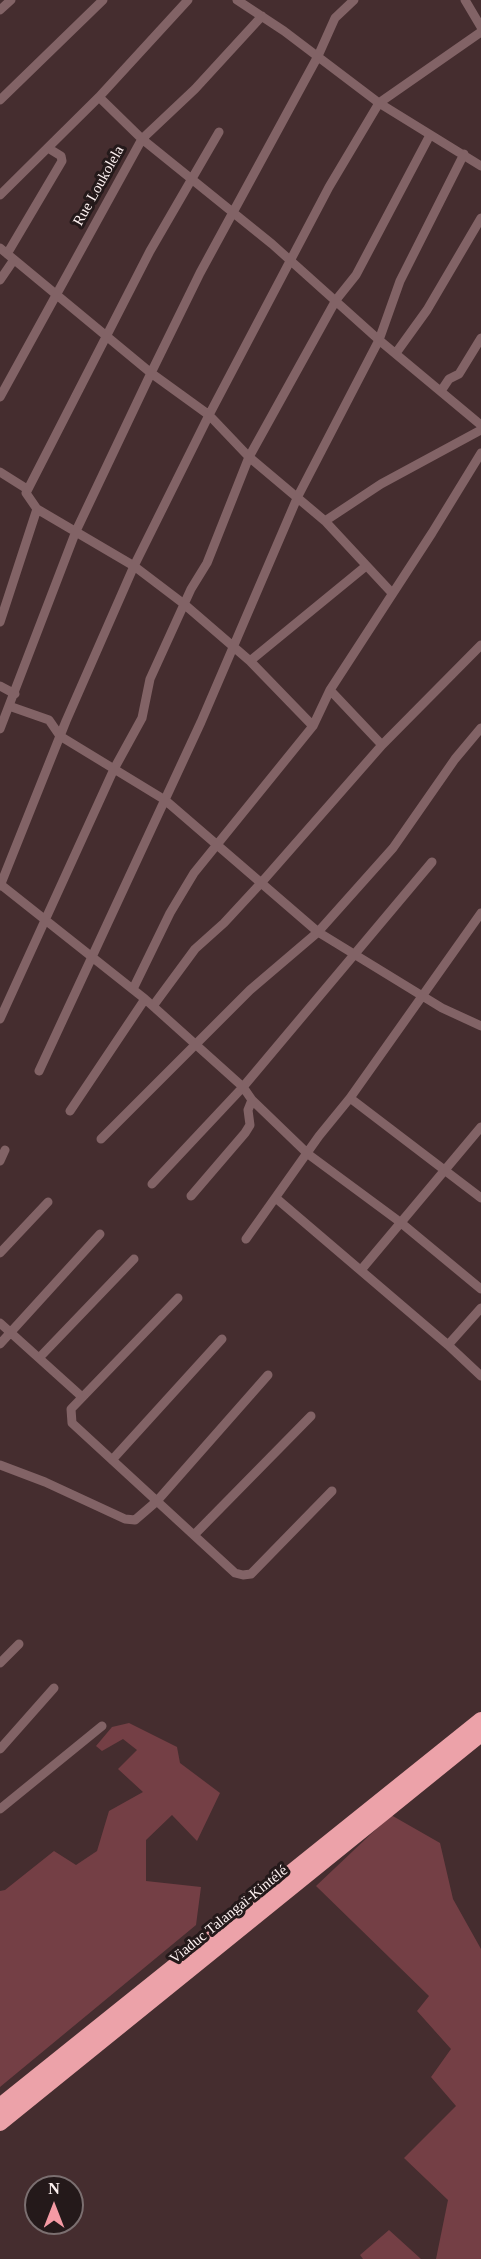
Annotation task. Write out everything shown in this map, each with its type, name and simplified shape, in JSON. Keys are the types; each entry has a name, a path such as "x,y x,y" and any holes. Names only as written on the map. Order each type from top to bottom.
{"highway":[{"name":"Viaduc Talangaï-Kintélé","path":"0,2106 481,1720"},
{"name":"Viaduc Talangaï-Kintélé","path":"0,2123 481,1734"}],"street":[{"path":"0,10 11,0"},
{"path":"0,100 103,0"},
{"path":"0,195 99,97 188,0"},
{"path":"237,0 318,56 379,103 481,166"},
{"path":"0,729 76,531 151,373 200,273 318,56 335,18 354,0"},
{"path":"465,0 481,27"},
{"name":"Rue Loukolela","path":"0,397 142,139 195,88 262,16"},
{"path":"481,32 379,103 329,187 209,416 134,566 60,736 0,885 93,955 149,1002 243,1087 252,1100 308,1154 400,1221 481,1289"},
{"path":"99,97 142,139 290,260 379,340 481,426"},
{"path":"219,132 190,178 105,336 27,489 28,498 37,509 134,566 184,604 250,661 313,726"},
{"path":"0,1019 114,769 142,718 147,688 184,604 207,562 249,457 336,300 356,275 430,135"},
{"path":"0,280 7,254 62,161 61,156 48,148"},
{"path":"39,1071 165,800 298,496 379,340 400,281 464,154"},
{"path":"396,353 427,310 481,218"},
{"path":"7,254 151,373 209,416 249,457 325,521 392,593"},
{"path":"441,391 449,379 459,374 481,338"},
{"path":"325,521 381,484 481,430"},
{"path":"133,989 170,912 194,873 220,845 313,726 330,690 481,453"},
{"path":"0,472 27,489"},
{"path":"0,622 37,509"},
{"path":"250,661 366,566"},
{"path":"70,1111 149,1002 195,949 224,923 261,883 382,745 481,645"},
{"path":"0,686 15,694"},
{"path":"330,690 382,745"},
{"path":"9,706 49,720 60,736 165,800 220,845 318,932 455,1016 481,1026"},
{"path":"101,1139 250,990 318,932 393,848 455,759 481,728"},
{"path":"152,1184 243,1087 432,862"},
{"path":"246,1239 319,1136 350,1098 481,913"},
{"path":"350,1098 399,1138 446,1170 481,1198"},
{"path":"191,1196 245,1133 250,1125 248,1110 252,1100"},
{"path":"361,1270 481,1127"},
{"path":"0,1161 5,1150"},
{"path":"276,1199 448,1345 481,1376"},
{"path":"0,1253 48,1202"},
{"path":"0,1344 100,1234"},
{"path":"39,1358 134,1259"},
{"path":"178,1298 81,1396 71,1409 72,1423 235,1572 243,1575 251,1574 332,1491"},
{"path":"448,1345 481,1308"},
{"path":"0,1323 81,1396"},
{"path":"112,1460 222,1339"},
{"path":"0,1465 45,1482 125,1519 135,1520 158,1501 267,1375"},
{"path":"194,1535 311,1416"},
{"path":"0,1663 19,1644"},
{"path":"0,1749 54,1688"},
{"path":"0,1809 102,1726"}],"shaded area":[{"path":"129,1723 177,1747 180,1763 220,1793 197,1841 172,1815 146,1840 146,1881 201,1887 196,1925 0,2087 0,1891 5,1890 54,1851 76,1865 97,1851 109,1811 143,1792 118,1769 137,1750 123,1739 102,1751 96,1746 112,1727"},
{"path":"391,1815 440,1843 453,1899 481,1949 481,2259 436,2259 448,2200 404,2158 456,2106 431,2077 451,2049 417,2011 429,1996 316,1886"},
{"path":"389,2230 421,2259 363,2259 360,2255"}]}
